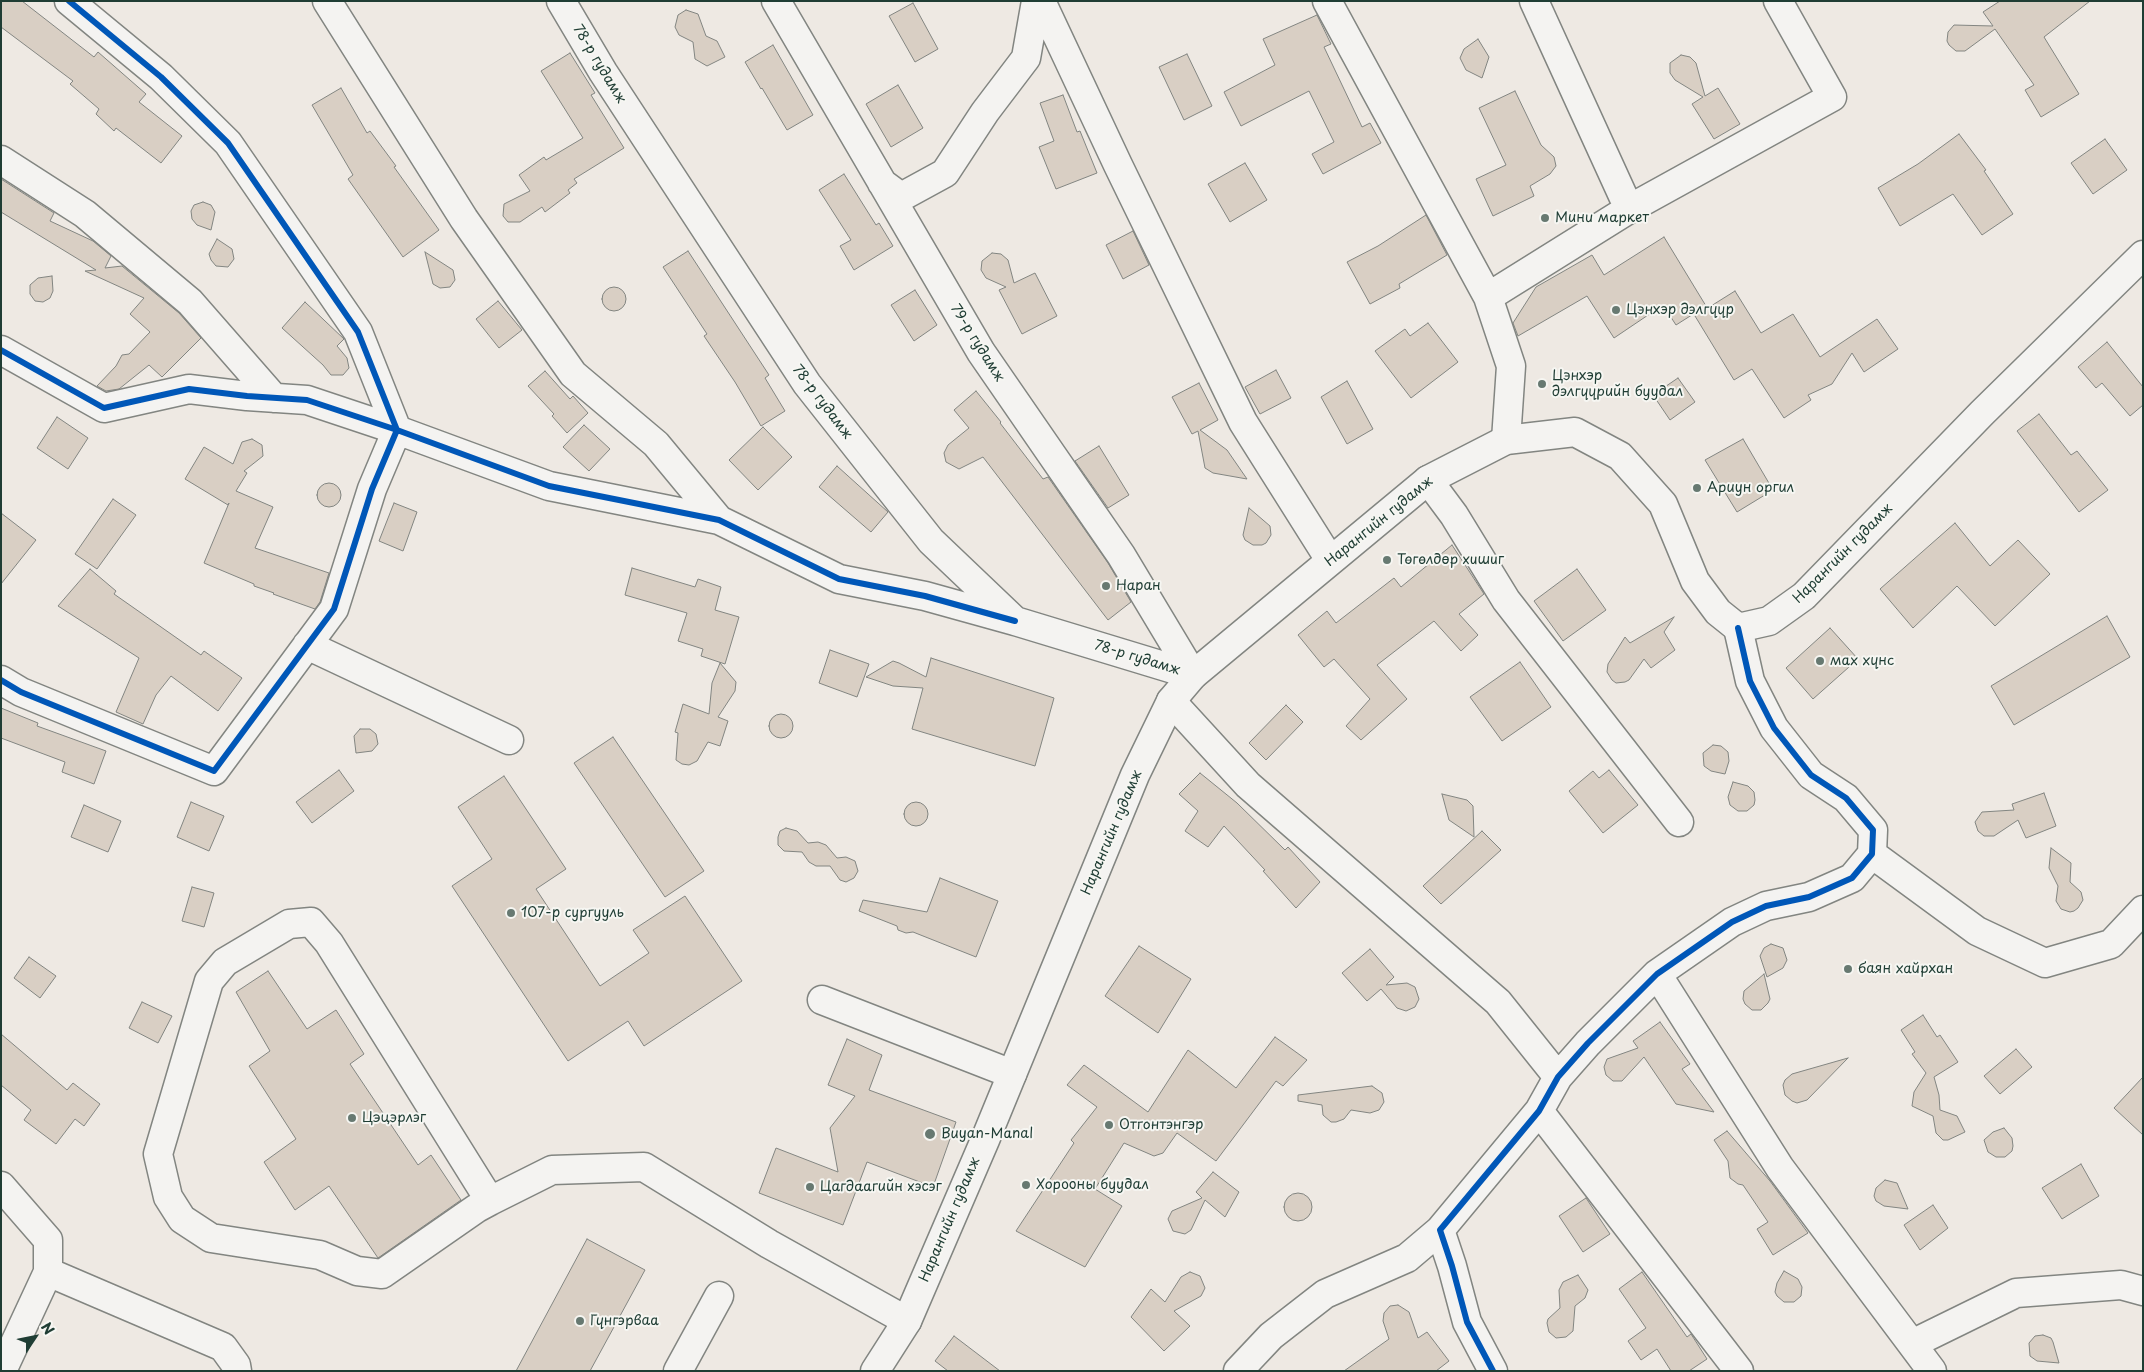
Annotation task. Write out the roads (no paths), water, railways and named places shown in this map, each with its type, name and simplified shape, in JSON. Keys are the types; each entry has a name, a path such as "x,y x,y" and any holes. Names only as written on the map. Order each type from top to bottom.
{"street":[{"path":"1,680 21,692 214,771 334,609 372,489 396,430 358,332 228,142 161,77 69,1"},
{"path":"328,1 464,219 573,374 656,444 719,520"},
{"name":"78-р гудамж","path":"562,1 603,72 807,384 931,541 1015,621 1193,676"},
{"name":"79-р гудамж","path":"776,1 981,352 1121,555 1193,676"},
{"path":"882,183 900,197 945,173 985,112 1026,58 1036,1"},
{"path":"1041,1 1118,165 1243,422 1330,560"},
{"path":"1327,1 1488,297 1511,366 1506,440"},
{"path":"1534,1 1629,209"},
{"path":"1488,297 1629,209 1832,97 1778,1"},
{"path":"1,160 85,214 190,302 274,398"},
{"name":"Нарангийн гудамж","path":"875,1371 907,1321 1012,1074 1135,775 1172,701 1193,676 1428,480 1506,440 1575,432 1620,456 1662,504 1695,581 1718,612 1738,628 1768,621 1804,596 1982,413 2143,255"},
{"path":"1,350 104,408 189,389 306,400 396,430 549,486 719,520 839,579 925,596 1015,621"},
{"path":"1428,480 1454,515 1506,600 1679,822"},
{"path":"1238,1371 1271,1336 1326,1294 1407,1258 1440,1230 1539,1111 1558,1077 1588,1043 1657,974 1732,922 1766,906 1809,897 1852,878 1872,854 1872,830 1846,798 1812,775 1774,728 1750,680 1738,628"},
{"path":"307,645 509,740"},
{"path":"1172,701 1248,785 1498,1002 1558,1077"},
{"path":"1872,854 1977,930 2045,963 2111,944 2143,910"},
{"path":"490,1201 329,943 311,922 290,924 225,962 209,981 158,1154 168,1197 182,1219 211,1238 320,1255 357,1271 382,1274 477,1208 552,1170 644,1167 769,1244 907,1321"},
{"path":"1657,974 1780,1168 1932,1371"},
{"path":"822,1000 1012,1074"},
{"path":"1539,1111 1739,1371"},
{"path":"1,1186 48,1240 48,1272 2,1371"},
{"path":"1440,1230 1467,1322 1493,1371"},
{"path":"48,1272 223,1347 236,1365 237,1371"},
{"path":"1912,1344 2016,1293 2122,1285 2143,1291"},
{"path":"678,1371 719,1296"}],"place":[{"name":"Мини маркет","path":"1545,218"},
{"name":"Цэнхэр дэлгүүр","path":"1616,310"},
{"name":"Цэнхэр дэлгүүрийн буудал","path":"1542,384"},
{"name":"Ариун оргил","path":"1697,488"},
{"name":"Төгөлдөр хишиг","path":"1387,560"},
{"name":"Наран","path":"1106,586"},
{"name":"мах хүнс","path":"1820,661"},
{"name":"107-р сургууль","path":"511,913"},
{"name":"баян хайрхан","path":"1848,969"},
{"name":"Цэцэрлэг","path":"352,1118"},
{"name":"Отгонтэнгэр","path":"1109,1125"},
{"name":"Buyan-Manal","path":"930,1134"},
{"name":"Хорооны буудал","path":"1026,1185"},
{"name":"Цагдаагийн хэсэг","path":"810,1187"},
{"name":"Гүнгэрваа","path":"580,1321"}]}
